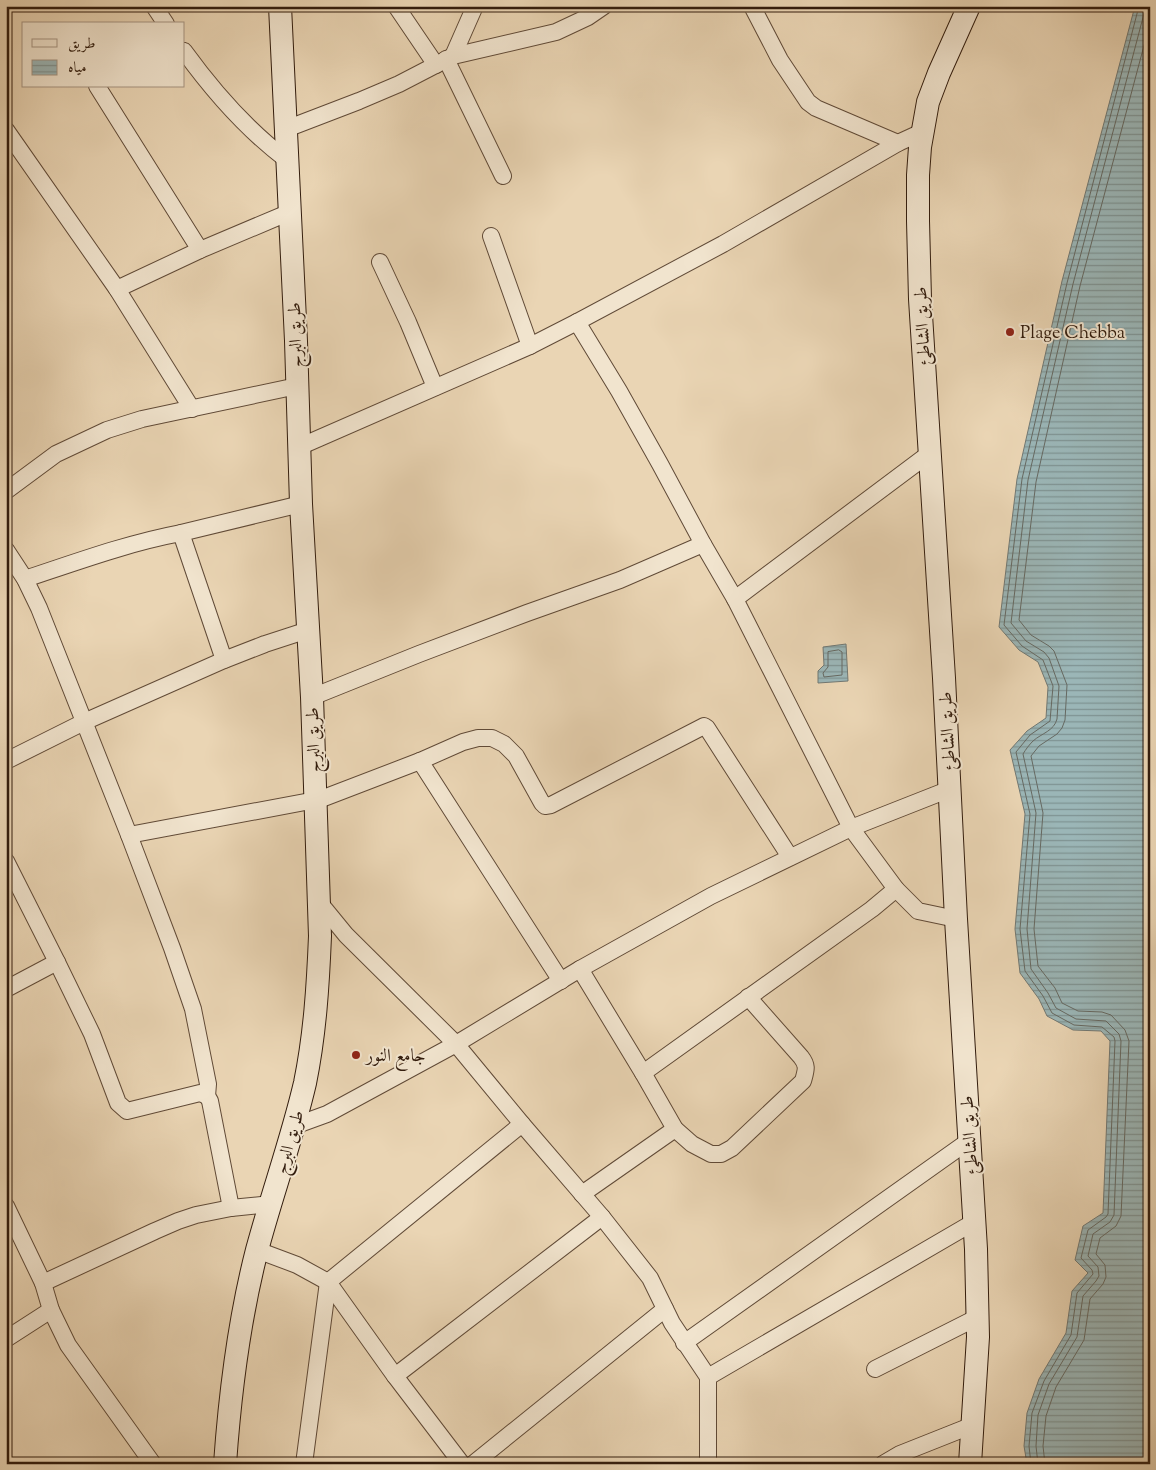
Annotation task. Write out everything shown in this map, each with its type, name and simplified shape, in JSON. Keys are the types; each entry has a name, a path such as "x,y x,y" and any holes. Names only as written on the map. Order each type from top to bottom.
{"street":[{"path":"154,6 165,22"},
{"name":"طريق البرج","path":"225,1464 229,1413 245,1307 257,1250 294,1126 305,1081 315,1020 319,974 312,697 301,504 280,6"},
{"path":"396,6 416,34 445,60 503,176"},
{"path":"445,60 475,6"},
{"path":"286,129 399,84 445,60 556,32 588,17 604,6"},
{"path":"752,6 780,60 808,102 816,108 898,143"},
{"name":"طريق الشاطئ","path":"969,6 928,102 920,146 918,221 920,299 950,789 978,1316 970,1464"},
{"path":"185,52 210,85 252,130 266,144 287,160"},
{"path":"98,88 200,250"},
{"path":"6,130 117,289 192,409"},
{"path":"300,447 530,346 578,322 723,244 898,143 922,132"},
{"path":"117,289 200,250 290,212"},
{"path":"491,236 530,346"},
{"path":"380,262 435,387"},
{"path":"578,322 651,448 734,599 852,828 896,889 918,911 956,919"},
{"path":"6,491 56,454 107,430 142,419 297,386"},
{"path":"734,599 930,453"},
{"path":"25,579 157,538 301,504"},
{"path":"181,533 224,660"},
{"path":"312,697 446,643 620,580 703,544"},
{"path":"6,550 25,579 39,608 172,948 193,1010 208,1084 207,1096 210,1101 231,1208"},
{"path":"6,761 84,722 224,660 308,630"},
{"path":"129,835 315,801 420,761 463,742 478,738 492,738 504,744 516,756 542,804 545,806 704,726 790,857"},
{"path":"420,761 561,981"},
{"path":"294,1126 327,1114 456,1044 580,969 711,896 852,828 950,789"},
{"path":"6,861 58,962 92,1034 118,1103 128,1111 200,1093 207,1096"},
{"path":"644,1073 872,909 896,889"},
{"path":"318,902 346,935 456,1044 650,1278 672,1323 708,1377 708,1464"},
{"path":"6,989 58,962"},
{"path":"580,969 676,1129 692,1144 711,1154 721,1154 732,1148 803,1081 806,1064 748,997"},
{"path":"304,1464 328,1282 522,1124"},
{"path":"582,1194 676,1129"},
{"path":"684,1343 970,1140"},
{"path":"43,1283 178,1221 231,1208 271,1204"},
{"path":"6,1206 43,1283 51,1310 68,1345 153,1464"},
{"path":"395,1376 602,1218"},
{"path":"708,1377 974,1222"},
{"path":"257,1250 297,1265 328,1282 395,1376 462,1464"},
{"path":"473,1464 665,1309"},
{"path":"6,1339 51,1310"},
{"path":"875,1369 978,1316"},
{"path":"883,1464 900,1454 973,1425"}],"water":[{"path":"1135,6 1150,6 1150,1464 1027,1464 1024,1446 1027,1413 1039,1379 1066,1333 1072,1291 1088,1273 1075,1260 1083,1226 1103,1213 1110,1041 1101,1031 1073,1030 1047,1016 1039,999 1020,973 1015,929 1025,814 1010,750 1027,731 1046,718 1048,687 1038,662 1019,650 999,627 1017,479 1062,281"},
{"path":"846,644 848,681 818,683 818,671 824,665 823,647"}],"place":[{"name":"Plage Chebba","path":"1010,332"},
{"name":"جامع النور","path":"356,1055"}]}
